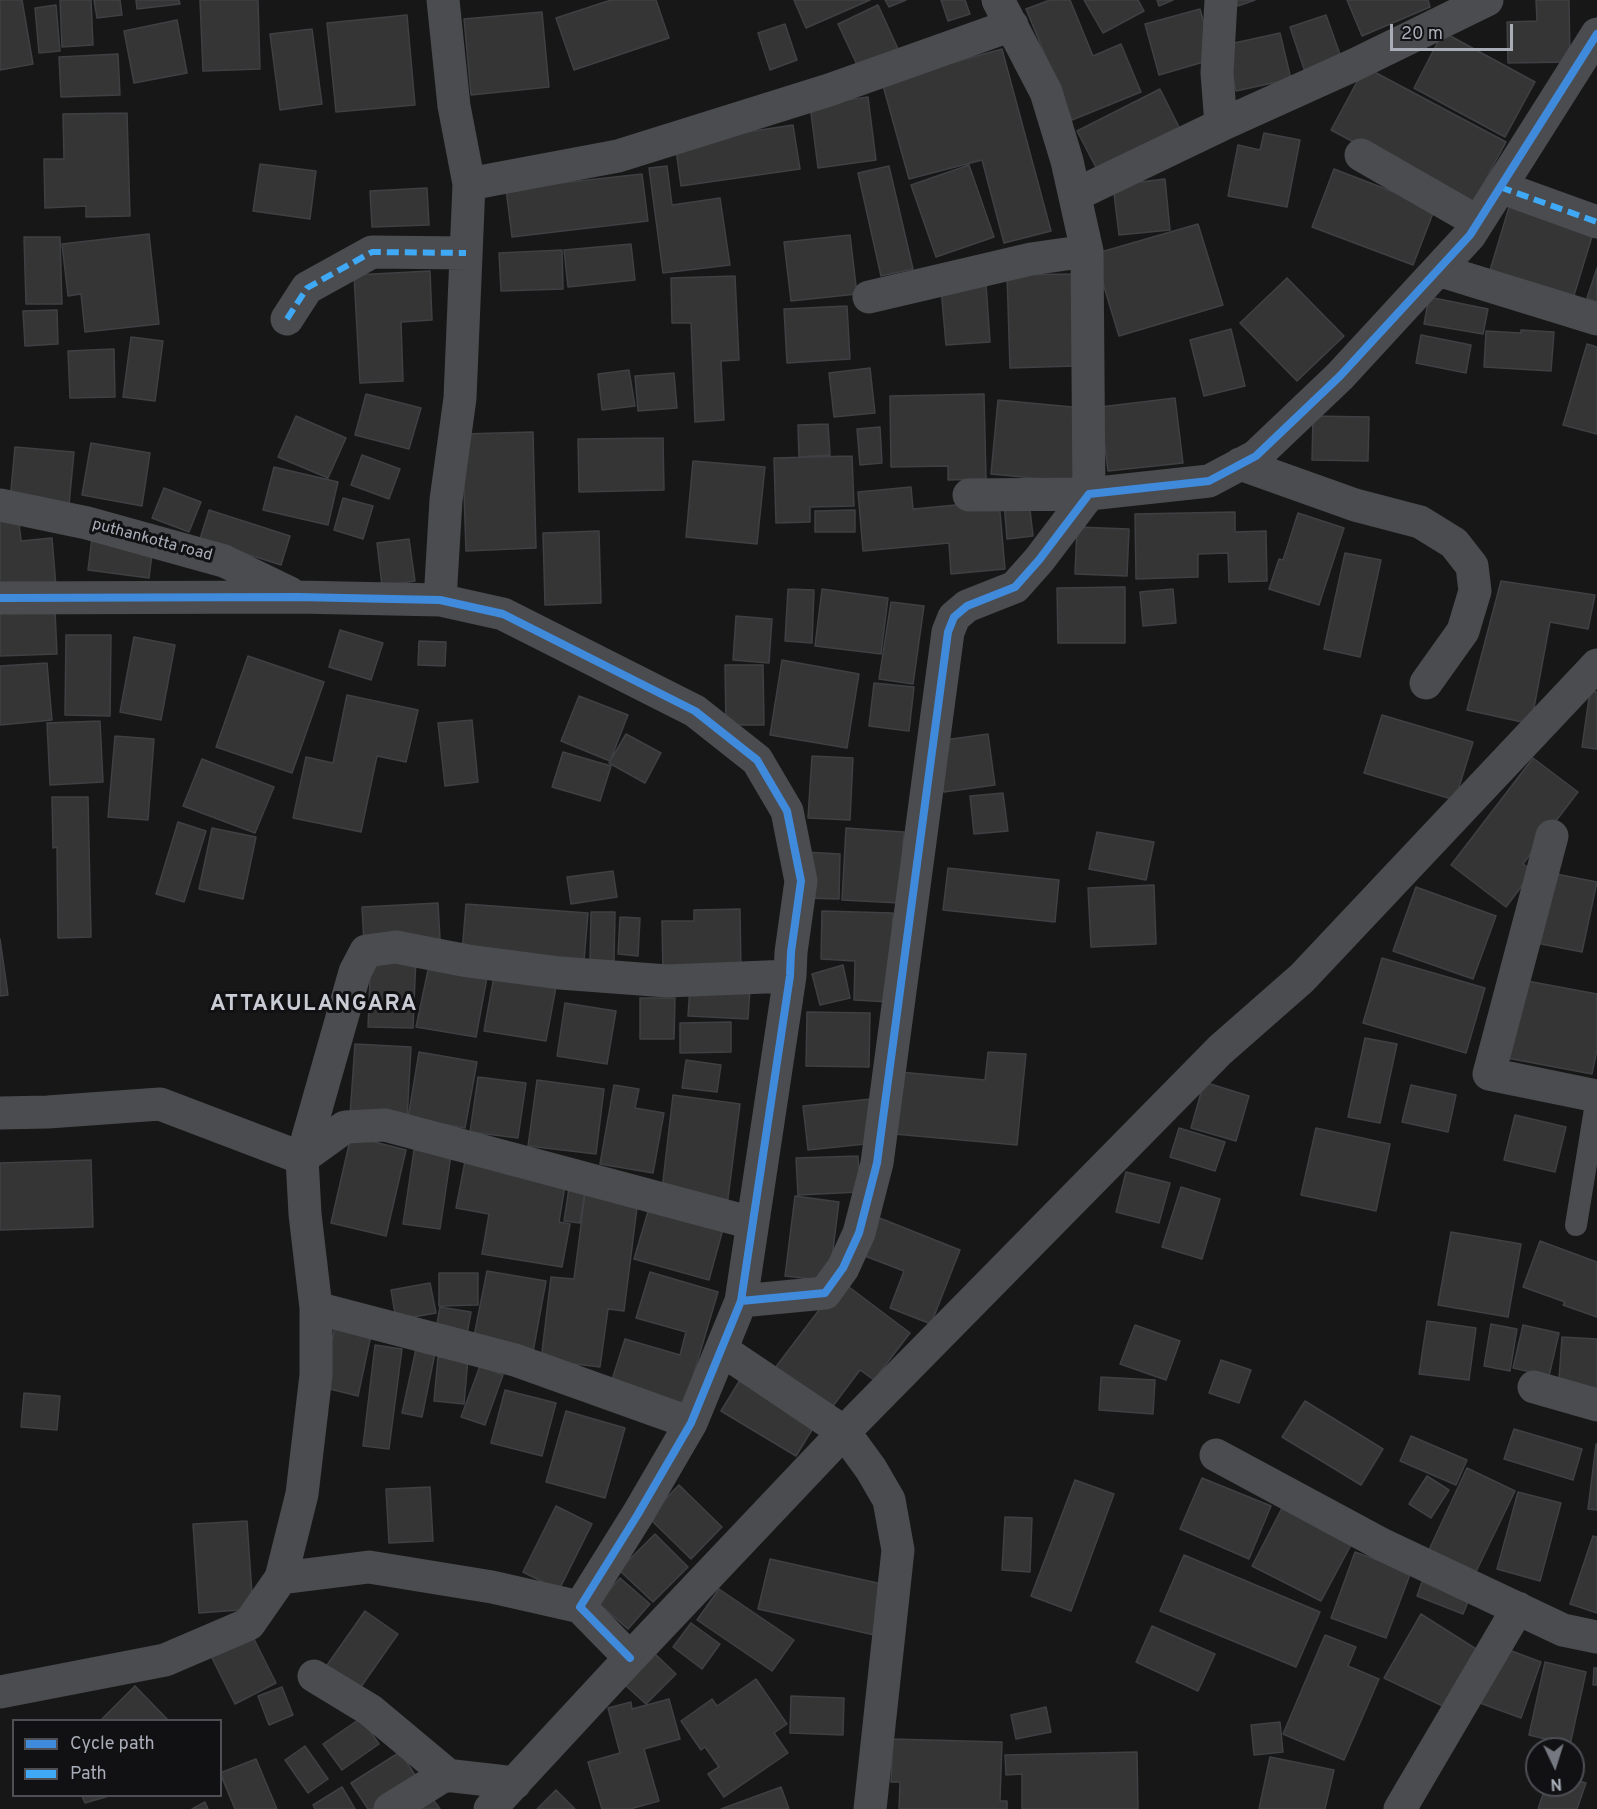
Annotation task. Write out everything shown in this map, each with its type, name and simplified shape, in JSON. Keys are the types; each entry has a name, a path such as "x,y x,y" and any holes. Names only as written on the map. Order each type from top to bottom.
{"street":[{"path":"440,600 446,500 460,398 469,184 454,106 443,0"},
{"path":"1221,0 1217,73 1221,125"},
{"path":"1075,195 1356,64 1443,10 1487,0"},
{"path":"469,184 618,156 829,90 1008,8 1046,92 1067,161 1087,251 1089,494 1039,560 1015,587 967,606 954,617 948,632 877,1162 858,1233 843,1268 825,1293 741,1301"},
{"path":"969,495 1089,494 1209,482 1256,456 1340,376 1470,235 1597,34"},
{"path":"1361,155 1478,222"},
{"path":"1500,187 1597,222"},
{"path":"869,297 1031,259 1087,251"},
{"path":"287,319 307,288 372,252 466,253"},
{"path":"1438,270 1597,319"},
{"path":"1240,464 1355,505 1420,522 1454,543 1472,566 1475,591 1462,631 1426,683"},
{"name":"puthankotta road","path":"0,505 87,523 224,561 297,597"},
{"path":"0,598 297,597 440,600 503,614 695,711 757,760 788,810 801,881 790,952 790,976 741,1301 691,1422 639,1514 580,1607"},
{"path":"490,1809 844,1432 1220,1050 1302,978 1597,665"},
{"path":"1552,836 1489,1074 1597,1096"},
{"path":"0,1692 165,1660 249,1624 281,1578 302,1494 316,1375 316,1308 305,1214 303,1158 356,972 366,951 396,947 503,966 667,981 790,976"},
{"path":"0,1113 160,1104 303,1158"},
{"path":"303,1158 345,1127 385,1125 752,1223"},
{"path":"316,1308 515,1360 691,1422"},
{"path":"722,1350 844,1432 871,1469 889,1500 898,1550 870,1809"},
{"path":"1534,1387 1597,1406"},
{"path":"1216,1455 1383,1545 1563,1630 1597,1637"},
{"path":"281,1578 369,1568 492,1587 580,1607 630,1658"},
{"path":"1400,1809 1518,1608"},
{"path":"314,1676 370,1710 449,1776"},
{"path":"390,1809 445,1775 515,1783"}],"lane":[{"path":"1576,1225 1597,1096"}],"building":[{"path":"0,0 22,0 33,64 0,70"},
{"path":"60,0 91,0 93,45 62,47"},
{"path":"94,0 120,0 122,15 97,18"},
{"path":"136,0 179,0 180,4 137,9"},
{"path":"200,0 258,0 260,69 203,71"},
{"path":"611,0 656,0 669,38 574,70 556,18"},
{"path":"794,0 870,0 806,28"},
{"path":"885,0 906,0 889,7"},
{"path":"941,0 965,0 970,14 948,21"},
{"path":"1050,0 1070,0 1093,56 1121,44 1141,92 1072,120 1026,9"},
{"path":"1084,0 1138,0 1144,11 1103,33"},
{"path":"1157,0 1173,0 1159,6"},
{"path":"1236,0 1255,0 1238,6"},
{"path":"1347,0 1428,0 1430,7 1362,36"},
{"path":"1536,0 1569,0 1570,62 1508,63 1507,22 1537,21"},
{"path":"56,5 60,51 39,53 35,8"},
{"path":"878,5 899,51 859,69 838,24"},
{"path":"1200,9 1214,59 1159,75 1145,24"},
{"path":"542,12 549,87 471,95 464,19"},
{"path":"407,15 415,105 336,112 327,23"},
{"path":"1326,15 1342,60 1305,72 1290,27"},
{"path":"177,20 187,73 134,83 124,31"},
{"path":"785,24 797,60 770,70 758,33"},
{"path":"312,29 322,104 280,110 270,34"},
{"path":"1443,32 1535,82 1505,137 1414,88"},
{"path":"1280,33 1291,79 1236,91 1225,45"},
{"path":"1002,49 1051,231 1004,243 982,160 909,179 882,82"},
{"path":"118,54 120,95 61,97 59,57"},
{"path":"1365,67 1506,142 1472,205 1331,130"},
{"path":"1160,89 1183,135 1101,177 1077,131"},
{"path":"868,97 876,160 818,168 810,105"},
{"path":"127,113 130,216 86,217 86,206 45,208 44,159 64,159 63,114"},
{"path":"793,125 800,169 681,186 675,143"},
{"path":"1264,133 1300,140 1287,207 1228,196 1238,145 1260,150"},
{"path":"260,164 316,171 310,219 253,211"},
{"path":"969,165 994,237 936,257 911,185"},
{"path":"667,166 672,205 720,198 730,265 663,273 649,168"},
{"path":"889,166 913,269 881,276 858,173"},
{"path":"1334,169 1435,208 1413,265 1312,227"},
{"path":"642,174 648,221 512,237 506,189"},
{"path":"1165,179 1170,230 1119,235 1113,185"},
{"path":"427,188 429,225 372,227 370,191"},
{"path":"1510,204 1594,230 1572,302 1488,277"},
{"path":"1198,224 1223,305 1119,336 1094,254"},
{"path":"149,234 159,324 85,332 81,294 68,296 62,244"},
{"path":"850,235 857,294 791,301 784,242"},
{"path":"24,237 60,237 62,304 26,304"},
{"path":"631,244 635,280 568,287 564,250"},
{"path":"562,250 563,289 501,291 499,253"},
{"path":"1597,268 1597,302 1587,298"},
{"path":"430,271 432,320 401,322 403,381 360,383 354,275"},
{"path":"1072,274 1075,366 1010,368 1007,275"},
{"path":"735,276 739,360 721,361 724,420 695,422 691,323 672,323 671,278"},
{"path":"1287,278 1344,336 1297,381 1240,323"},
{"path":"986,284 990,342 946,345 941,288"},
{"path":"1429,297 1488,309 1483,334 1424,324"},
{"path":"847,306 850,359 787,363 784,309"},
{"path":"57,310 58,344 25,346 23,311"},
{"path":"1231,329 1245,386 1204,396 1190,340"},
{"path":"1521,330 1554,332 1551,371 1484,367 1486,331 1521,333"},
{"path":"1421,335 1471,345 1466,373 1416,363"},
{"path":"131,337 163,341 155,401 123,397"},
{"path":"1587,344 1597,347 1597,434 1563,425"},
{"path":"114,349 115,397 70,398 68,351"},
{"path":"870,368 875,413 834,417 829,373"},
{"path":"629,370 635,406 602,410 598,374"},
{"path":"674,373 677,408 638,411 635,376"},
{"path":"366,394 421,408 409,449 355,435"},
{"path":"984,394 986,479 948,480 948,466 891,467 890,396"},
{"path":"1175,398 1183,463 1108,471 1100,407"},
{"path":"998,400 1083,408 1075,482 991,474"},
{"path":"296,416 346,438 328,478 278,457"},
{"path":"1313,416 1369,417 1368,461 1312,460"},
{"path":"828,424 830,455 799,457 798,425"},
{"path":"880,427 882,463 860,465 857,429"},
{"path":"533,432 536,548 466,551 462,434"},
{"path":"663,438 664,490 579,492 578,439"},
{"path":"91,443 150,453 142,506 82,495"},
{"path":"15,447 74,452 69,505 10,500"},
{"path":"362,455 400,469 389,499 351,485"},
{"path":"852,456 854,506 810,507 810,522 776,523 774,458"},
{"path":"693,461 765,467 757,544 686,537"},
{"path":"274,467 338,482 328,525 263,510"},
{"path":"911,487 913,509 999,501 1005,569 951,574 949,543 863,551 858,492"},
{"path":"164,488 201,502 189,532 152,518"},
{"path":"343,498 373,506 363,539 334,530"},
{"path":"1029,501 1033,536 1007,539 1004,503"},
{"path":"209,510 290,536 281,565 200,539"},
{"path":"855,510 855,532 815,532 815,511"},
{"path":"1235,512 1235,532 1266,531 1267,581 1229,582 1228,553 1198,554 1198,577 1136,579 1135,514"},
{"path":"18,513 21,541 52,538 56,587 0,592 0,515"},
{"path":"1298,513 1344,528 1319,605 1269,589 1279,559 1283,560"},
{"path":"1077,527 1129,529 1127,576 1075,574"},
{"path":"599,531 601,603 545,605 543,533"},
{"path":"92,538 153,546 149,578 88,570"},
{"path":"409,539 415,581 382,586 377,543"},
{"path":"1345,553 1381,560 1360,657 1324,649"},
{"path":"1501,581 1595,595 1588,629 1550,622 1531,724 1467,710"},
{"path":"1125,587 1125,643 1058,643 1057,588"},
{"path":"788,589 814,590 812,643 785,641"},
{"path":"822,589 888,598 881,654 815,646"},
{"path":"1173,589 1176,623 1143,626 1140,592"},
{"path":"891,602 924,606 913,684 879,679"},
{"path":"55,610 57,654 0,656 0,612"},
{"path":"736,616 772,619 769,663 733,660"},
{"path":"340,630 383,643 371,680 329,667"},
{"path":"66,635 111,635 110,716 65,715"},
{"path":"134,637 175,645 161,720 120,712"},
{"path":"419,641 446,642 445,666 418,665"},
{"path":"248,656 324,682 292,773 216,747"},
{"path":"782,660 859,674 847,748 770,735"},
{"path":"47,663 52,720 0,725 0,666"},
{"path":"725,665 763,665 764,725 726,725"},
{"path":"874,683 914,687 909,731 869,726"},
{"path":"1590,691 1597,692 1597,749 1582,747"},
{"path":"347,695 418,710 406,762 377,756 361,832 293,818 306,757 333,763"},
{"path":"579,696 628,715 610,761 561,741"},
{"path":"1382,715 1473,742 1455,800 1364,773"},
{"path":"472,720 478,782 445,786 438,723"},
{"path":"100,721 103,782 50,785 47,723"},
{"path":"626,734 661,753 645,783 609,763"},
{"path":"988,734 995,785 944,792 937,741"},
{"path":"115,736 154,739 148,820 108,817"},
{"path":"563,752 611,766 600,801 552,787"},
{"path":"812,756 853,758 850,820 808,818"},
{"path":"1533,758 1578,792 1523,864 1533,871 1506,907 1451,865"},
{"path":"202,759 274,787 255,833 183,806"},
{"path":"1003,793 1008,831 974,834 970,796"},
{"path":"52,797 88,797 91,937 58,938 57,847 53,848"},
{"path":"178,822 206,831 184,902 156,894"},
{"path":"212,828 256,837 243,899 199,889"},
{"path":"846,828 904,832 899,903 842,900"},
{"path":"1097,832 1154,842 1146,880 1089,869"},
{"path":"805,852 840,854 839,899 804,898"},
{"path":"948,868 1059,880 1055,922 943,910"},
{"path":"613,871 617,897 571,904 567,877"},
{"path":"1546,872 1597,882 1582,952 1531,942"},
{"path":"1154,885 1156,944 1091,947 1088,888"},
{"path":"1416,887 1496,916 1473,979 1393,951"},
{"path":"438,903 440,939 364,943 362,907"},
{"path":"466,904 588,913 584,961 462,952"},
{"path":"740,909 741,972 663,973 662,921 694,921 694,910"},
{"path":"822,911 893,913 890,1002 854,1000 855,961 821,959"},
{"path":"591,912 615,912 614,961 590,960"},
{"path":"620,917 640,918 638,956 618,954"},
{"path":"0,939 8,995 0,996"},
{"path":"371,955 416,957 413,1028 368,1027"},
{"path":"1382,958 1485,988 1466,1053 1363,1023"},
{"path":"430,961 488,972 476,1037 416,1027"},
{"path":"843,965 850,998 820,1005 812,974"},
{"path":"494,976 556,987 546,1041 484,1031"},
{"path":"1522,980 1597,994 1597,1050 1592,1074 1507,1058"},
{"path":"690,985 750,989 748,1019 688,1016"},
{"path":"640,998 675,998 674,1039 640,1039"},
{"path":"565,1003 616,1011 607,1064 557,1056"},
{"path":"807,1012 870,1013 869,1067 806,1066"},
{"path":"731,1022 731,1052 680,1053 680,1023"},
{"path":"1365,1038 1397,1044 1380,1123 1348,1117"},
{"path":"355,1044 411,1047 407,1119 350,1115"},
{"path":"419,1052 477,1062 465,1128 408,1118"},
{"path":"988,1052 1026,1054 1017,1145 894,1134 900,1072 985,1080"},
{"path":"686,1060 721,1065 717,1092 682,1088"},
{"path":"478,1077 526,1083 518,1138 470,1132"},
{"path":"537,1080 604,1089 596,1154 528,1146"},
{"path":"1204,1082 1249,1096 1236,1141 1191,1128"},
{"path":"614,1085 639,1089 635,1108 664,1113 653,1173 600,1164"},
{"path":"1411,1085 1456,1095 1448,1132 1402,1122"},
{"path":"673,1095 740,1104 727,1206 661,1198"},
{"path":"871,1099 875,1143 808,1150 803,1106"},
{"path":"1515,1115 1566,1127 1555,1172 1504,1160"},
{"path":"1179,1128 1225,1142 1215,1171 1170,1157"},
{"path":"1316,1128 1390,1144 1376,1211 1301,1195"},
{"path":"351,1136 406,1150 386,1236 331,1223"},
{"path":"414,1150 451,1155 440,1229 403,1224"},
{"path":"466,1156 567,1174 559,1222 570,1224 562,1267 482,1254 489,1214 456,1208"},
{"path":"858,1156 860,1192 798,1195 796,1158"},
{"path":"91,1160 93,1227 0,1230 0,1163"},
{"path":"1126,1172 1170,1183 1159,1223 1116,1212"},
{"path":"570,1181 586,1184 580,1223 564,1221"},
{"path":"1181,1187 1220,1199 1202,1259 1162,1247"},
{"path":"585,1194 638,1200 624,1311 608,1309 600,1367 541,1360 551,1277 574,1279"},
{"path":"795,1196 839,1202 829,1281 785,1276"},
{"path":"649,1208 723,1229 709,1280 634,1259"},
{"path":"872,1215 960,1250 931,1324 890,1308 904,1271 857,1253"},
{"path":"1451,1232 1521,1244 1508,1317 1438,1305"},
{"path":"1540,1241 1597,1262 1597,1317 1563,1305 1565,1302 1523,1287"},
{"path":"487,1271 546,1281 533,1352 473,1341"},
{"path":"650,1272 718,1292 683,1410 609,1389 625,1339 680,1355 686,1332 636,1318"},
{"path":"439,1273 478,1273 478,1305 439,1306"},
{"path":"841,1281 910,1333 874,1380 860,1370 827,1414 772,1372"},
{"path":"430,1283 436,1313 396,1320 391,1290"},
{"path":"440,1307 471,1312 466,1340 435,1335"},
{"path":"1427,1321 1476,1328 1469,1380 1419,1374"},
{"path":"1491,1324 1517,1329 1510,1371 1484,1366"},
{"path":"1135,1325 1180,1341 1166,1380 1120,1364"},
{"path":"1523,1325 1559,1333 1549,1376 1513,1368"},
{"path":"335,1327 371,1335 358,1396 322,1387"},
{"path":"1562,1337 1597,1339 1597,1395 1558,1393"},
{"path":"375,1345 402,1349 389,1449 363,1446"},
{"path":"416,1349 435,1353 422,1417 402,1413"},
{"path":"438,1357 468,1359 464,1404 434,1401"},
{"path":"1221,1360 1251,1370 1239,1403 1209,1393"},
{"path":"480,1366 503,1375 485,1425 461,1417"},
{"path":"743,1375 818,1420 796,1456 721,1411"},
{"path":"1101,1377 1155,1380 1153,1414 1099,1410"},
{"path":"505,1390 556,1403 542,1456 491,1443"},
{"path":"24,1393 60,1396 57,1430 21,1427"},
{"path":"1305,1401 1383,1449 1361,1485 1282,1437"},
{"path":"566,1411 625,1428 605,1498 546,1482"},
{"path":"1514,1429 1582,1449 1573,1480 1504,1459"},
{"path":"1411,1436 1467,1460 1456,1485 1400,1461"},
{"path":"1597,1444 1597,1510 1588,1509"},
{"path":"1467,1468 1515,1491 1474,1576 1427,1554"},
{"path":"1427,1476 1449,1490 1431,1518 1409,1504"},
{"path":"1202,1478 1271,1506 1249,1559 1180,1529"},
{"path":"1075,1480 1114,1494 1071,1611 1031,1596"},
{"path":"679,1485 722,1527 691,1559 648,1517"},
{"path":"430,1487 433,1541 389,1543 386,1489"},
{"path":"1518,1492 1561,1503 1540,1581 1497,1569"},
{"path":"556,1506 592,1524 559,1590 523,1572"},
{"path":"1282,1508 1351,1545 1321,1601 1252,1566"},
{"path":"1005,1517 1032,1518 1030,1572 1002,1570"},
{"path":"247,1521 253,1609 199,1613 193,1524"},
{"path":"655,1534 688,1567 653,1602 619,1570"},
{"path":"1593,1536 1597,1537 1597,1613 1570,1604"},
{"path":"1355,1552 1411,1572 1386,1638 1331,1618"},
{"path":"1184,1555 1320,1612 1296,1667 1160,1611"},
{"path":"770,1559 891,1586 879,1636 758,1609"},
{"path":"620,1578 650,1604 628,1629 598,1603"},
{"path":"1423,1579 1470,1597 1463,1614 1417,1596"},
{"path":"719,1589 794,1640 772,1671 697,1620"},
{"path":"365,1611 398,1634 358,1691 325,1668"},
{"path":"1421,1614 1484,1654 1449,1709 1384,1678"},
{"path":"691,1623 720,1644 702,1669 673,1647"},
{"path":"1152,1626 1215,1654 1198,1691 1136,1662"},
{"path":"252,1635 276,1683 235,1704 211,1656"},
{"path":"1325,1635 1356,1647 1348,1666 1379,1679 1344,1760 1283,1734"},
{"path":"1501,1647 1541,1662 1521,1718 1480,1703"},
{"path":"654,1653 676,1674 646,1704 624,1684"},
{"path":"1545,1662 1586,1672 1572,1737 1529,1735"},
{"path":"1594,1668 1597,1668 1597,1685 1593,1685"},
{"path":"756,1679 787,1724 774,1733 788,1753 724,1797 708,1774 719,1767 705,1747 701,1750 681,1721 712,1699 717,1706"},
{"path":"135,1686 167,1719 102,1719"},
{"path":"282,1687 293,1715 269,1725 258,1696"},
{"path":"791,1696 844,1698 843,1735 790,1733"},
{"path":"669,1699 680,1739 644,1749 659,1801 630,1809 602,1809 588,1762 620,1753 608,1708 631,1702 632,1709"},
{"path":"1046,1707 1051,1732 1016,1739 1011,1715"},
{"path":"361,1718 379,1744 342,1770 323,1744"},
{"path":"1280,1722 1283,1752 1254,1755 1251,1725"},
{"path":"893,1739 1002,1742 1000,1801 1007,1801 1007,1809 899,1809 900,1782 891,1782"},
{"path":"305,1746 328,1779 308,1793 285,1760"},
{"path":"400,1752 419,1781 373,1809 368,1809 351,1783"},
{"path":"1137,1752 1138,1809 1022,1809 1022,1774 1006,1775 1005,1755"},
{"path":"1270,1757 1334,1770 1325,1809 1259,1809"},
{"path":"256,1759 277,1809 235,1809 222,1778 222,1772"},
{"path":"342,1787 355,1809 315,1809 313,1805"},
{"path":"781,1787 789,1809 721,1809"},
{"path":"556,1790 575,1809 537,1809"},
{"path":"82,1797 106,1797 85,1803"},
{"path":"1542,1797 1581,1797 1577,1809 1538,1809"},
{"path":"432,1798 440,1809 415,1809"},
{"path":"205,1802 208,1809 192,1809"}],"marked path":[{"path":"1500,187 1597,222"},
{"path":"287,319 307,288 372,252 466,253"}],"cycle path":[{"path":"741,1301 825,1293 843,1268 859,1233 877,1163 948,632 954,617 967,606 1015,587 1039,560 1089,494 1209,481 1256,456 1340,376 1470,235 1597,34"},
{"path":"0,598 297,597 440,600 503,614 695,711 757,760 787,811 801,881 790,976 741,1301 691,1423 580,1607 630,1658"}],"district":[{"name":"ATTAKULANGARA","path":"314,1006"}]}
